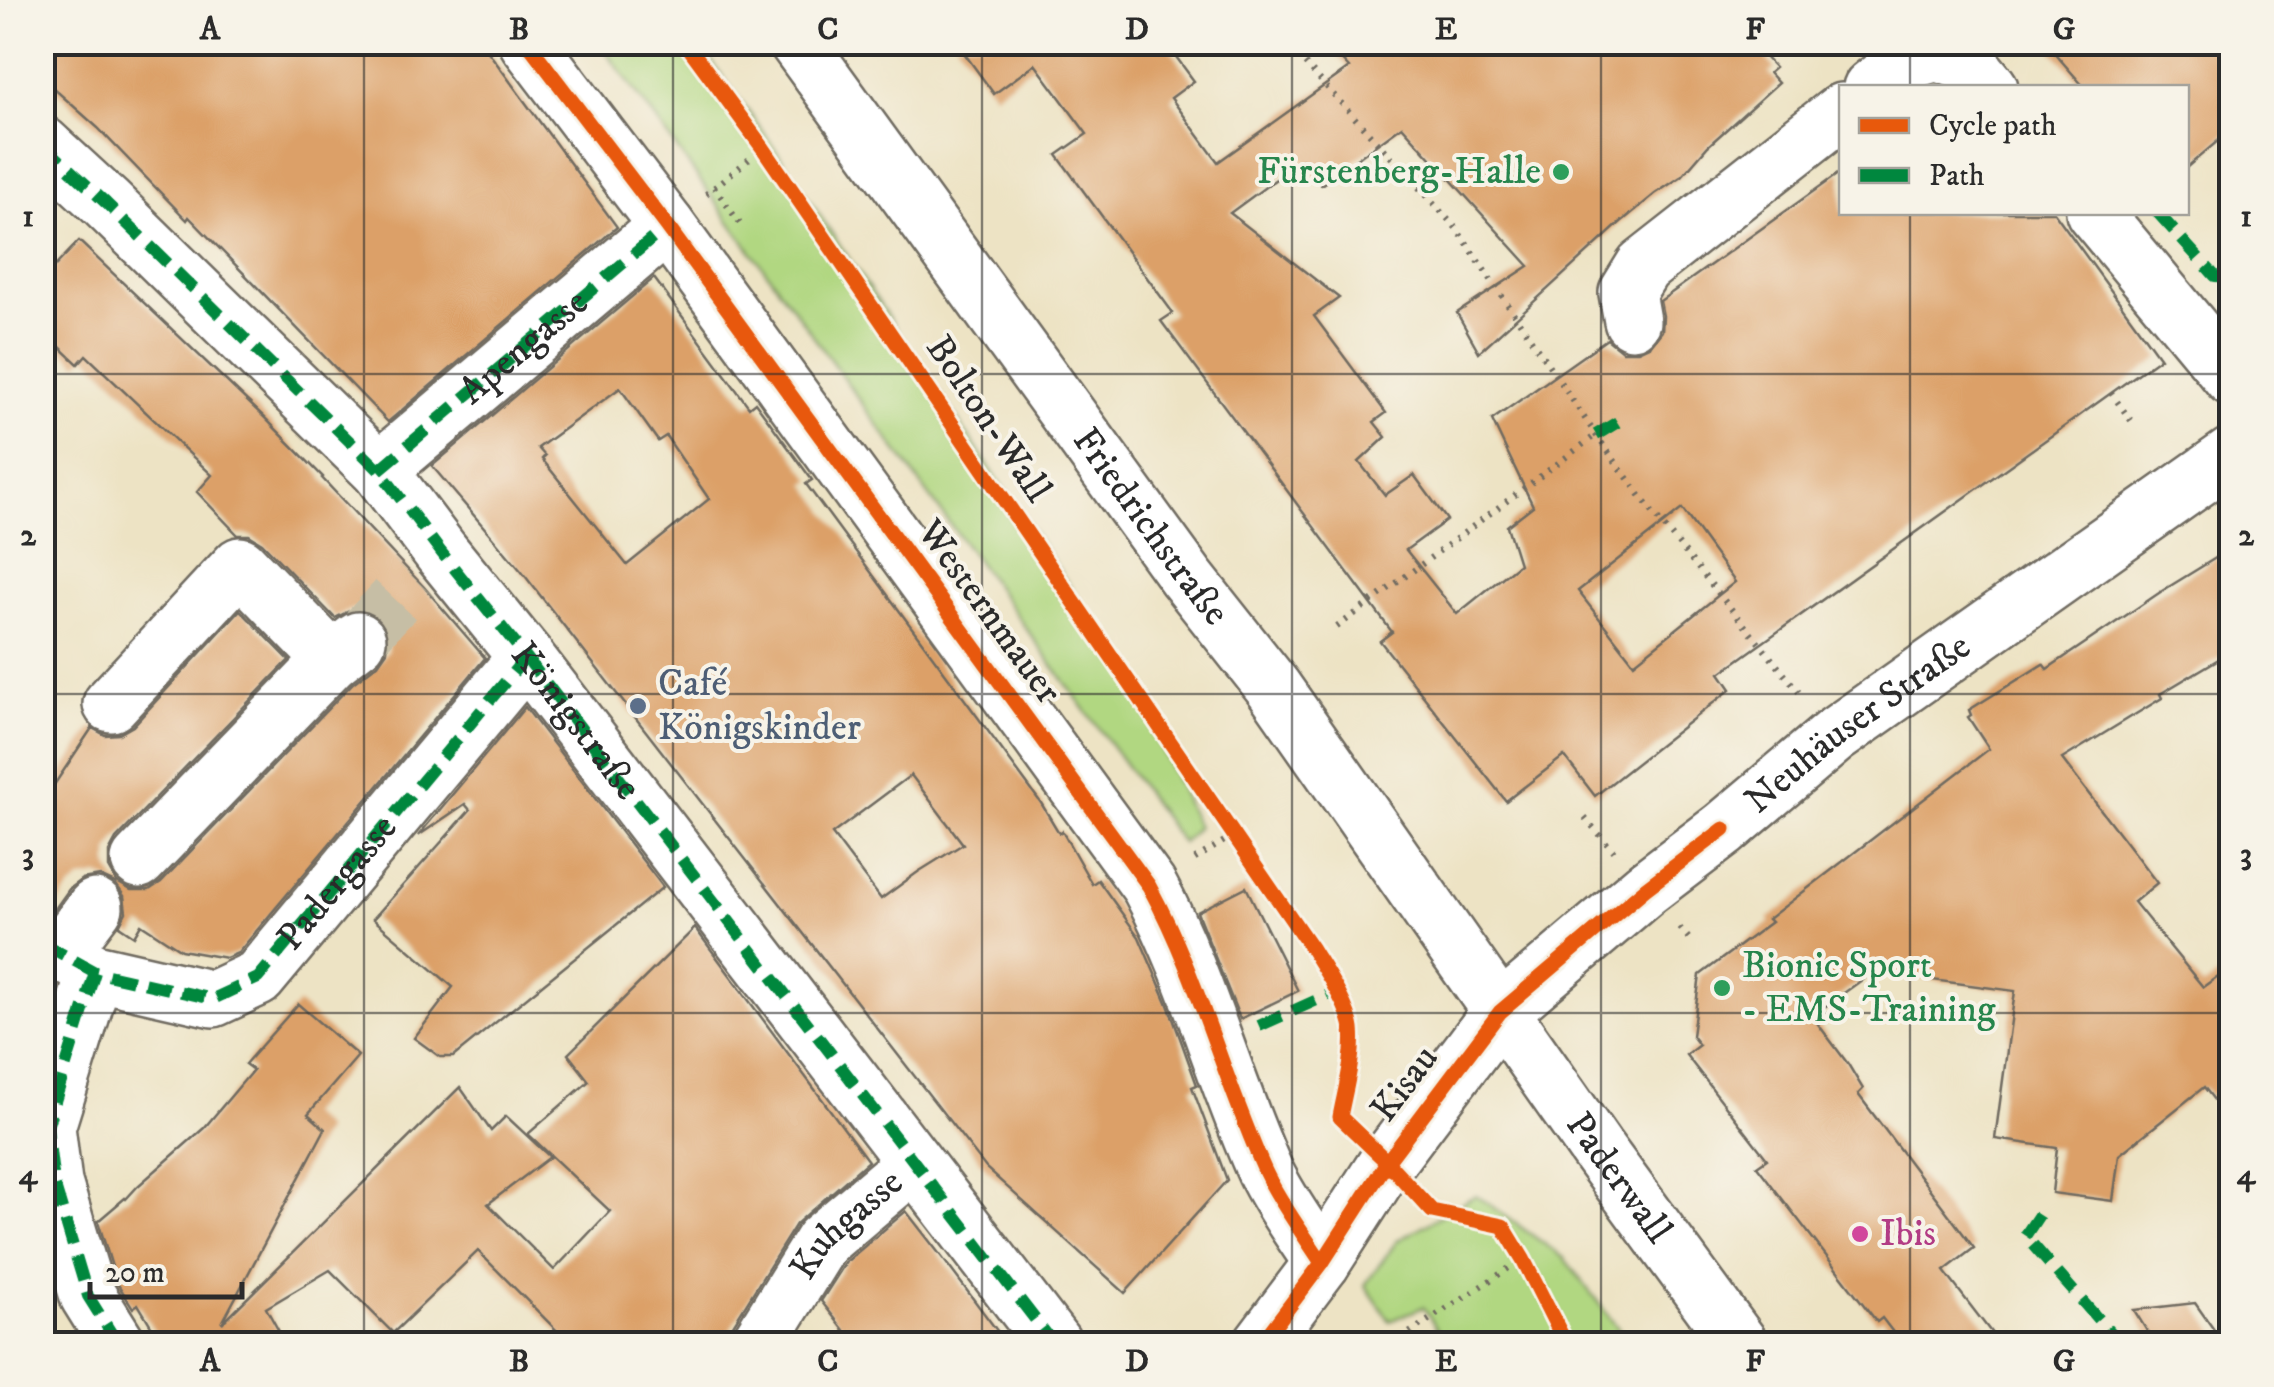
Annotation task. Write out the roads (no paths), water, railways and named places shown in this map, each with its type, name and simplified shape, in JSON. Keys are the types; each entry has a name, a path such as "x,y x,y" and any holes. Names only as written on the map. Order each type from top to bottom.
{"street":[{"name":"Westernmauer","path":"527,42 667,226 1149,886 1170,926 1267,1176 1322,1263"},
{"name":"Friedrichstraße","path":"797,42 1186,577 1273,687 1500,1012"},
{"path":"1875,85 1901,64 1963,59"},
{"path":"1632,321 1626,293 1643,267 1839,113"},
{"name":"Königstraße","path":"42,144 379,470 428,566 526,657 1054,1344"},
{"path":"2096,215 2232,378"},
{"name":"Apengasse","path":"379,470 667,226"},
{"name":"Neuhäuser Straße","path":"1500,1012 1834,736 2232,455"},
{"path":"111,704 240,565 345,650 139,860"},
{"name":"Padergasse","path":"66,956 213,999 258,978 526,657"},
{"path":"95,907 66,956 47,1127 54,1184 88,1296 118,1344"},
{"name":"Kisau","path":"1275,1338 1387,1162 1500,1012"},
{"name":"Paderwall","path":"1500,1012 1740,1344"},
{"name":"Kuhgasse","path":"758,1344 822,1240 913,1164"}],"tunnel":[{"path":"358,640 415,579"}],"place":[{"name":"Fürstenberg-Halle","path":"1561,172"},
{"name":"Café Königskinder","path":"638,706"},
{"name":"Bionic Sport - EMS-Training","path":"1722,988"},
{"name":"Ibis","path":"1860,1234"}]}
